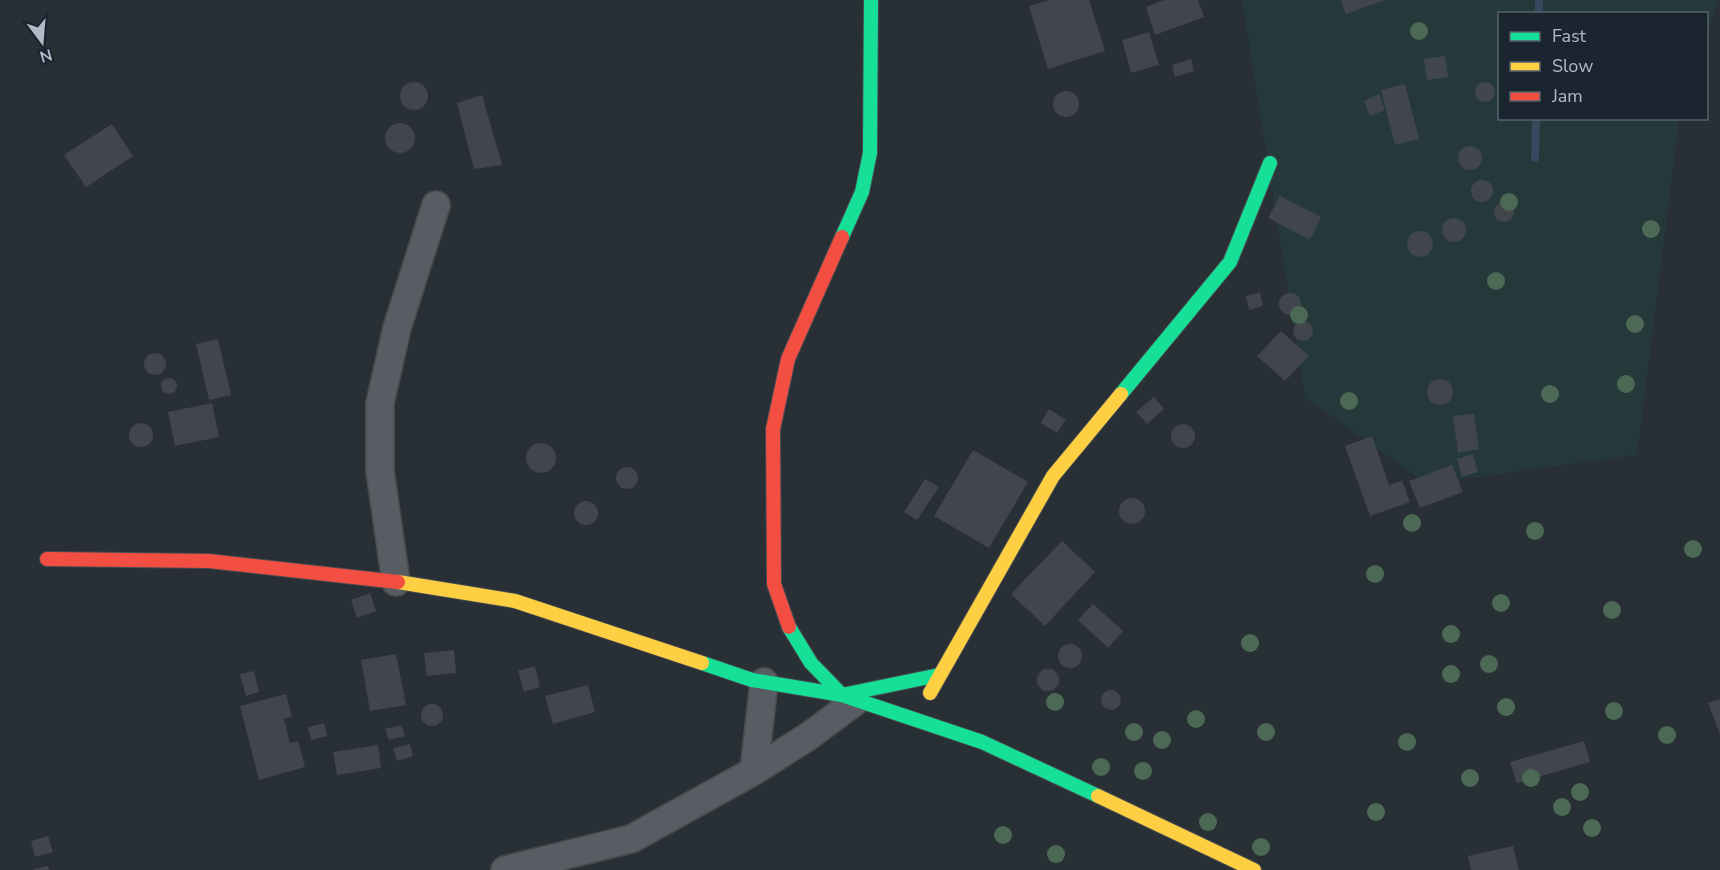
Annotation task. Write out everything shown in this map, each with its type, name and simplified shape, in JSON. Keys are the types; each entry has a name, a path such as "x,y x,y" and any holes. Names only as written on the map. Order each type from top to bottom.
{"street":[{"path":"849,698 811,663 790,631 774,584 773,429 788,359 862,192 870,153 871,0"},
{"path":"920,710 1053,476 1230,262 1270,163"},
{"path":"396,582 380,471 380,403 397,327 436,205"},
{"path":"47,559 209,561 396,582 515,601 764,682 920,710 982,742 1254,870"},
{"path":"505,870 631,839 754,771 809,736 849,698 939,675"},
{"path":"754,771 764,682"}],"green space":[{"path":"1242,0 1718,0 1708,31 1708,12 1498,12 1498,120 1679,120 1637,455 1427,484 1305,398"}],"building":[{"path":"1049,0 1089,0 1105,51 1048,69 1029,6"},
{"path":"1164,0 1198,0 1204,17 1155,35 1146,7"},
{"path":"1341,0 1385,0 1346,14"},
{"path":"1149,32 1159,65 1131,73 1122,40"},
{"path":"1445,56 1448,77 1427,80 1424,59"},
{"path":"1191,59 1194,71 1175,77 1172,65"},
{"path":"414,82 424,86 428,96 424,106 414,110 404,106 400,96 404,86"},
{"path":"1481,82 1489,82 1495,88 1495,96 1489,102 1481,102 1475,96 1475,88"},
{"path":"1405,84 1419,139 1395,145 1381,90"},
{"path":"1066,91 1075,95 1079,104 1075,113 1066,117 1057,113 1053,104 1057,95"},
{"path":"1379,94 1385,110 1370,116 1364,101"},
{"path":"482,95 502,165 474,169 457,103"},
{"path":"400,123 406,124 414,132 414,144 406,152 400,153 394,152 386,144 385,138 386,132 394,124"},
{"path":"112,124 133,156 86,187 64,155"},
{"path":"1470,146 1475,147 1481,153 1481,163 1475,169 1470,170 1465,169 1459,163 1458,158 1459,153 1465,147"},
{"path":"1482,180 1492,187 1493,191 1486,201 1482,202 1472,195 1471,191 1478,181"},
{"path":"1280,196 1321,217 1310,240 1268,218"},
{"path":"1500,202 1508,202 1514,208 1514,216 1508,222 1500,222 1494,216 1494,208"},
{"path":"1449,218 1459,218 1466,225 1466,235 1459,242 1449,242 1442,235 1442,225"},
{"path":"1420,231 1429,235 1433,244 1429,253 1420,257 1411,253 1407,244 1411,235"},
{"path":"1260,292 1263,306 1249,310 1246,296"},
{"path":"1290,293 1298,296 1301,304 1298,312 1290,315 1282,312 1279,304 1282,296"},
{"path":"1303,321 1310,324 1313,331 1310,338 1303,341 1296,338 1293,331 1296,324"},
{"path":"1281,331 1309,356 1285,381 1257,356"},
{"path":"218,339 231,395 209,400 196,344"},
{"path":"155,353 163,356 166,364 163,372 155,375 147,372 144,364 147,356"},
{"path":"166,378 172,378 177,386 175,392 166,394 161,389 161,383"},
{"path":"1440,379 1449,383 1453,392 1449,401 1440,405 1431,401 1427,392 1431,383"},
{"path":"1154,397 1164,409 1147,424 1136,412"},
{"path":"212,403 219,437 175,446 168,412"},
{"path":"1049,409 1066,420 1057,433 1041,423"},
{"path":"1474,414 1479,449 1458,453 1453,416"},
{"path":"136,423 146,423 153,430 153,440 146,447 136,447 129,440 129,430"},
{"path":"1183,424 1188,425 1194,431 1194,441 1188,447 1183,448 1178,447 1172,441 1171,436 1172,431 1178,425"},
{"path":"1372,436 1389,485 1402,481 1410,502 1370,516 1345,446"},
{"path":"541,443 547,444 555,452 555,464 547,472 541,473 535,472 527,464 526,458 527,452 535,444"},
{"path":"973,450 1028,482 989,548 934,516"},
{"path":"1473,454 1478,472 1462,477 1457,459"},
{"path":"1452,465 1463,492 1420,508 1409,481"},
{"path":"627,467 635,470 638,478 635,486 627,489 619,486 616,478 619,470"},
{"path":"925,479 939,487 917,520 904,512"},
{"path":"1132,498 1141,502 1145,511 1141,520 1132,524 1123,520 1119,511 1123,502"},
{"path":"581,501 591,501 598,508 598,518 591,525 581,525 574,518 574,508"},
{"path":"1062,541 1095,572 1045,626 1011,594"},
{"path":"370,593 376,611 357,618 351,600"},
{"path":"1093,604 1123,631 1108,648 1078,620"},
{"path":"1070,644 1075,645 1081,651 1081,661 1075,667 1070,668 1065,667 1059,661 1058,656 1059,651 1065,645"},
{"path":"454,650 456,673 427,676 424,653"},
{"path":"396,654 406,705 370,711 361,660"},
{"path":"535,666 540,687 524,692 518,671"},
{"path":"1048,669 1056,672 1059,680 1056,688 1048,691 1040,688 1037,680 1040,672"},
{"path":"254,671 259,692 246,696 240,674"},
{"path":"588,685 595,712 553,724 545,696"},
{"path":"1111,690 1118,693 1121,700 1118,707 1111,710 1104,707 1101,700 1104,693"},
{"path":"286,694 292,717 284,719 290,743 298,741 305,767 259,780 240,706"},
{"path":"1720,699 1720,734 1708,703"},
{"path":"432,704 440,707 443,715 440,723 432,726 424,723 421,715 424,707"},
{"path":"324,723 327,736 311,740 308,727"},
{"path":"401,725 405,736 389,740 385,729"},
{"path":"1584,741 1590,762 1517,783 1510,762"},
{"path":"410,744 413,756 397,761 393,748"},
{"path":"378,745 381,768 337,775 333,752"},
{"path":"48,836 53,852 35,857 31,841"},
{"path":"1513,846 1519,870 1471,870 1468,856"},
{"path":"48,866 49,870 34,870 34,869"}],"waterway":[{"path":"1539,0 1539,12"},
{"path":"1535,158 1536,120"}],"traffic: fast":[{"path":"842,237 862,192 870,153 871,0"},
{"path":"1121,394 1230,262 1270,163"},
{"path":"789,627 811,663 842,695 982,742 1098,796"},
{"path":"702,663 752,680 842,695 939,675"}],"traffic: slow":[{"path":"930,693 1053,476 1121,394"},
{"path":"398,582 515,601 702,663"},
{"path":"1098,796 1254,870"}],"traffic: jam":[{"path":"789,627 774,584 773,429 788,359 842,237"},
{"path":"47,559 209,561 398,582"}]}
